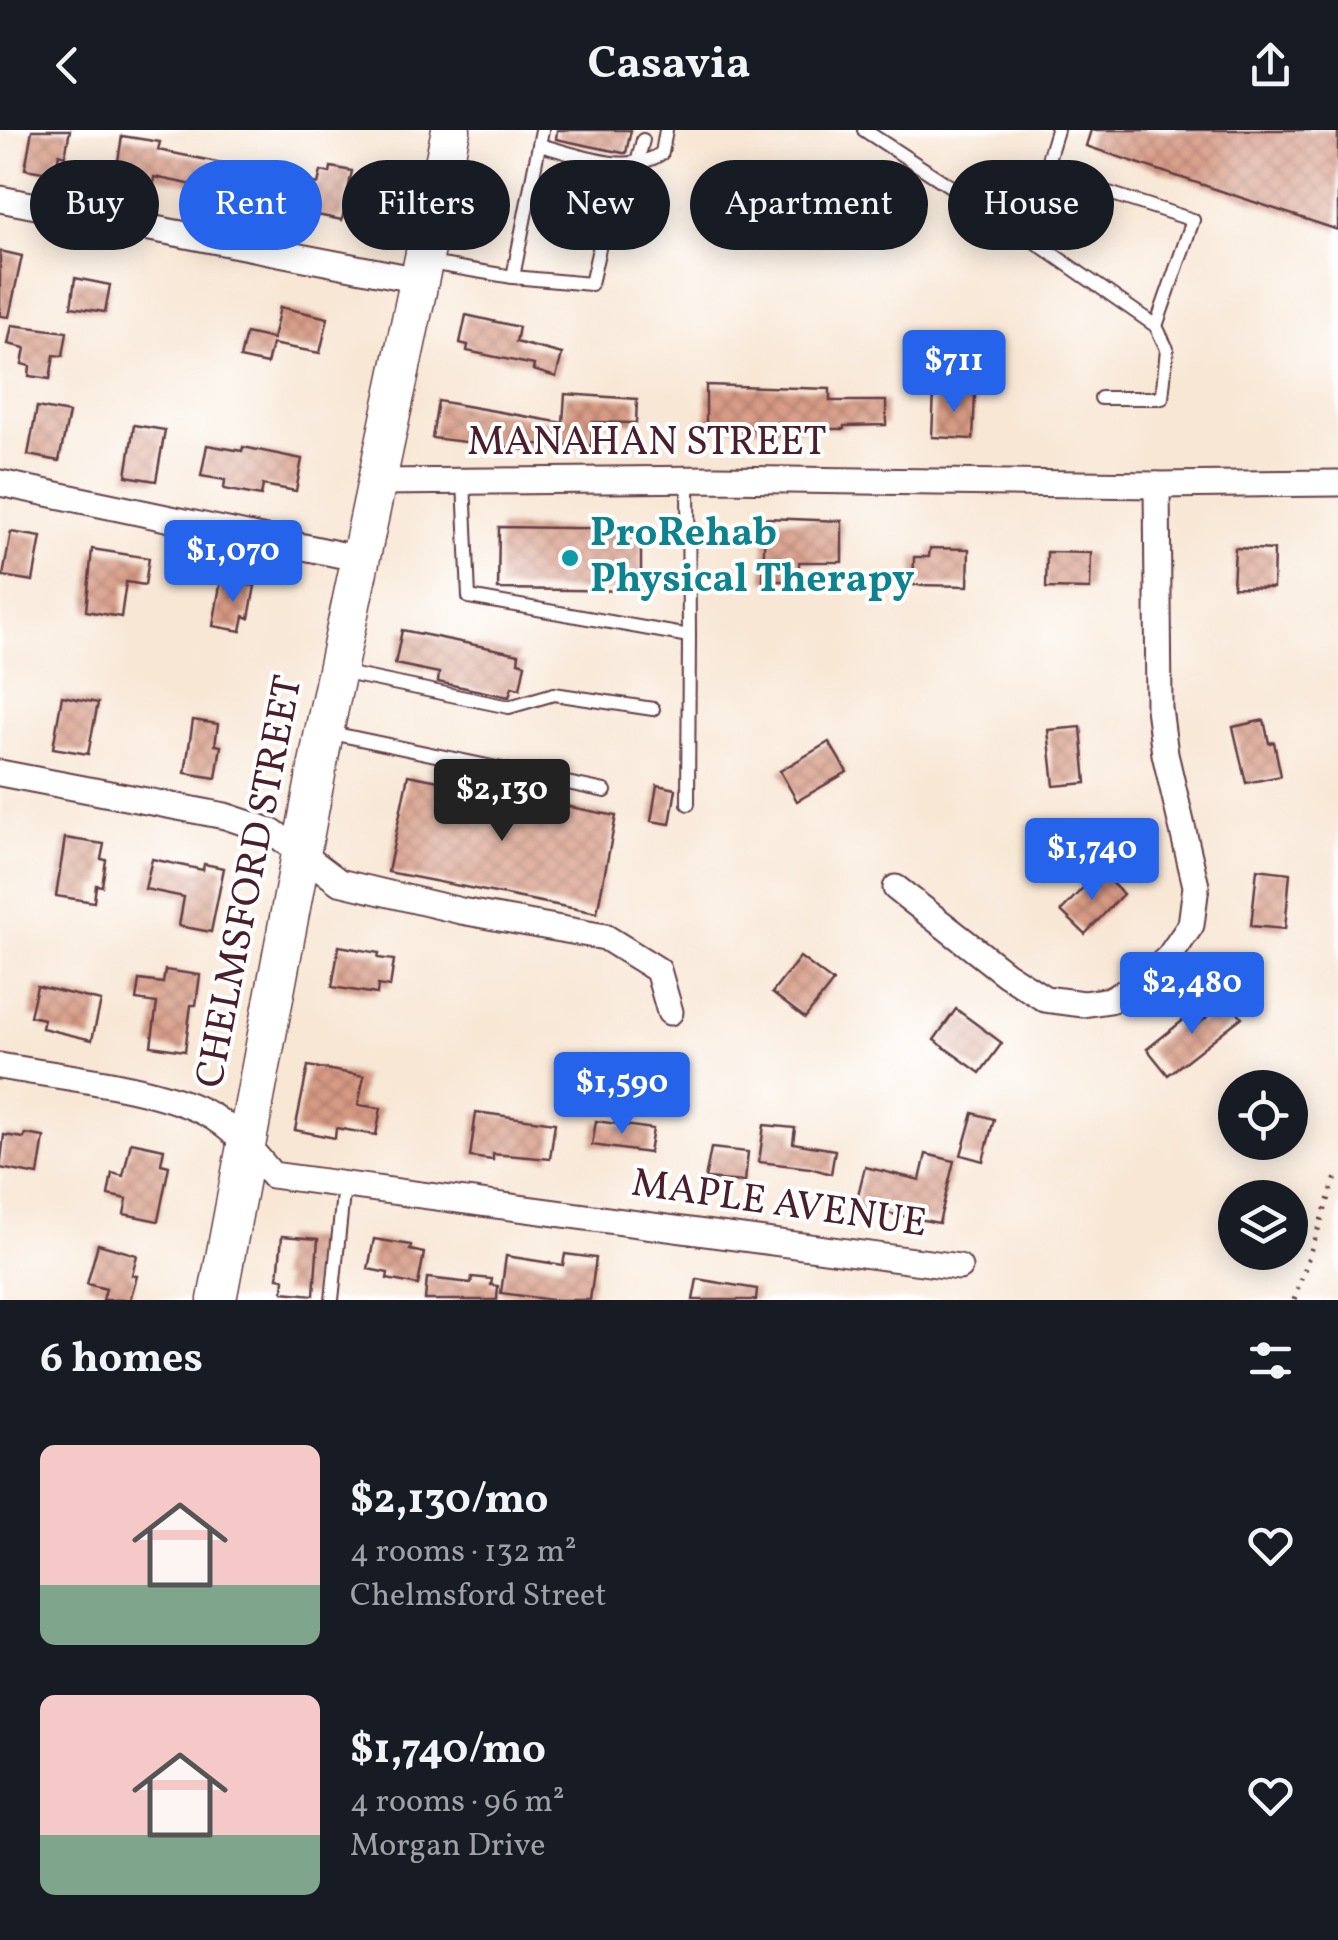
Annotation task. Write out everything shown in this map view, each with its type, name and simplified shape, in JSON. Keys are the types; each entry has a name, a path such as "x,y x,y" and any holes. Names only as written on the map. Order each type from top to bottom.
{"main road":[{"name":"CHELMSFORD STREET","path":"217,1300 324,732 451,130"}],"street":[{"path":"0,199 421,271"},
{"name":"MANAHAN STREET","path":"376,482 1338,483"},
{"path":"0,483 360,559"},
{"path":"896,888 1045,1000 1083,1004 1110,1000 1140,984 1180,941 1190,924 1196,886 1165,754 1159,708 1157,485"},
{"path":"0,773 225,816 274,832 338,882 461,911 605,936 658,970 670,1012"},
{"name":"MAPLE AVENUE","path":"0,1066 156,1095 206,1112 246,1144 272,1175 959,1266"}],"lane":[{"path":"513,277 542,130"},
{"path":"652,160 662,152 666,130"},
{"path":"864,130 948,184"},
{"path":"1048,160 1057,130"},
{"path":"638,160 643,140"},
{"path":"539,145 601,160"},
{"path":"1114,195 1193,220 1156,326"},
{"path":"421,271 592,284 599,250"},
{"path":"1047,250 1156,326 1167,349 1162,398 1101,398"},
{"path":"688,480 688,804"},
{"path":"464,481 470,596 689,636"},
{"path":"337,671 509,707 554,694 653,709"},
{"path":"324,732 606,791"},
{"path":"332,1300 344,1184"}],"path":[{"path":"1294,1300 1338,1171"}],"building":[{"path":"32,130 70,130 65,156 59,154 58,160 30,160 30,170 25,169"},
{"path":"557,130 631,130 623,153 556,139"},
{"path":"1091,130 1338,130 1338,230 1086,146"},
{"path":"122,136 160,142 158,150 207,160 179,160 179,182 159,178 159,160 118,160"},
{"path":"331,167 342,169 342,220 322,216 322,171 330,173"},
{"path":"0,251 22,256 9,317 0,316"},
{"path":"75,278 110,285 105,312 71,307"},
{"path":"280,307 328,318 320,353 272,344 267,364 240,358 246,333 273,339"},
{"path":"466,315 519,327 516,342 562,354 556,377 533,370 534,365 467,351 468,345 460,343"},
{"path":"12,325 67,332 63,356 54,355 50,379 29,376 30,366 22,364 25,348 8,344"},
{"path":"706,385 830,389 830,401 886,401 886,425 844,429 706,428"},
{"path":"934,391 975,393 973,439 932,437"},
{"path":"565,394 637,399 636,423 592,422 591,446 532,444 531,450 432,438 438,401 563,423"},
{"path":"37,407 69,413 59,461 28,455"},
{"path":"134,425 165,430 156,481 126,476"},
{"path":"207,445 242,451 243,447 302,459 296,491 263,485 261,496 224,489 225,480 201,476"},
{"path":"765,518 842,521 842,562 799,562 799,581 763,581"},
{"name":"ProRehab Physical Therapy","path":"499,527 641,529 641,591 498,589"},
{"path":"11,532 41,537 33,581 3,576"},
{"path":"930,548 969,549 968,586 913,585 914,557 929,557"},
{"path":"1235,548 1274,550 1273,588 1233,587"},
{"path":"92,549 149,558 145,585 126,582 121,617 86,611"},
{"path":"1047,552 1091,553 1090,589 1046,588"},
{"path":"221,580 255,586 249,618 244,616 241,631 213,626"},
{"path":"402,630 519,654 518,662 525,664 520,689 512,687 509,697 438,682 439,673 395,664"},
{"path":"62,696 98,703 88,754 53,748"},
{"path":"193,720 218,724 215,745 221,746 216,778 185,773"},
{"path":"1264,720 1269,743 1274,742 1281,776 1246,783 1233,727"},
{"path":"1081,727 1086,783 1054,786 1048,730"},
{"path":"829,742 847,772 797,801 780,771"},
{"path":"408,775 616,816 597,913 388,872"},
{"path":"657,785 676,789 670,824 651,821"},
{"path":"65,838 104,844 102,886 96,885 94,902 56,896"},
{"path":"152,859 203,870 204,864 224,868 211,932 179,926 184,897 145,889"},
{"path":"1257,869 1290,873 1285,929 1251,926"},
{"path":"1099,871 1123,894 1085,934 1061,911"},
{"path":"339,946 379,953 378,958 394,960 390,987 378,985 377,994 332,987"},
{"path":"800,957 833,982 805,1018 772,993"},
{"path":"165,970 200,975 196,1005 191,1005 185,1051 151,1046 157,1003 136,1000 139,980 163,983"},
{"path":"37,986 101,1001 92,1040 42,1028 44,1019 30,1016"},
{"path":"1227,999 1242,1017 1168,1075 1147,1049 1191,1014 1199,1024"},
{"path":"956,1009 1002,1043 980,1073 934,1040"},
{"path":"308,1066 364,1076 358,1105 381,1108 376,1135 336,1128 335,1138 295,1130"},
{"path":"476,1112 555,1123 550,1159 493,1154 493,1160 470,1157"},
{"path":"973,1113 994,1119 983,1161 961,1155"},
{"path":"596,1121 653,1129 649,1153 592,1145"},
{"path":"764,1125 795,1128 793,1143 835,1150 831,1174 759,1162"},
{"path":"25,1134 44,1137 38,1175 0,1168 4,1135 24,1138"},
{"path":"131,1142 164,1149 161,1164 169,1166 158,1221 124,1214 127,1199 108,1195 112,1173 123,1176"},
{"path":"711,1148 748,1152 745,1182 705,1179"},
{"path":"926,1154 954,1161 939,1223 855,1207 865,1167 920,1180"},
{"path":"282,1236 318,1239 314,1295 283,1292 284,1279 278,1278"},
{"path":"374,1239 411,1245 410,1250 424,1253 418,1285 387,1279 388,1273 368,1269"},
{"path":"98,1244 137,1255 132,1275 137,1276 130,1300 103,1300 106,1289 87,1284"},
{"path":"565,1254 596,1258 590,1300 501,1293 506,1256 563,1265"},
{"path":"472,1277 492,1279 491,1285 498,1286 497,1300 425,1300 427,1278 471,1283"},
{"path":"697,1279 757,1289 756,1300 693,1300"}],"place":[{"name":"ProRehab Physical Therapy","path":"570,558"}]}
